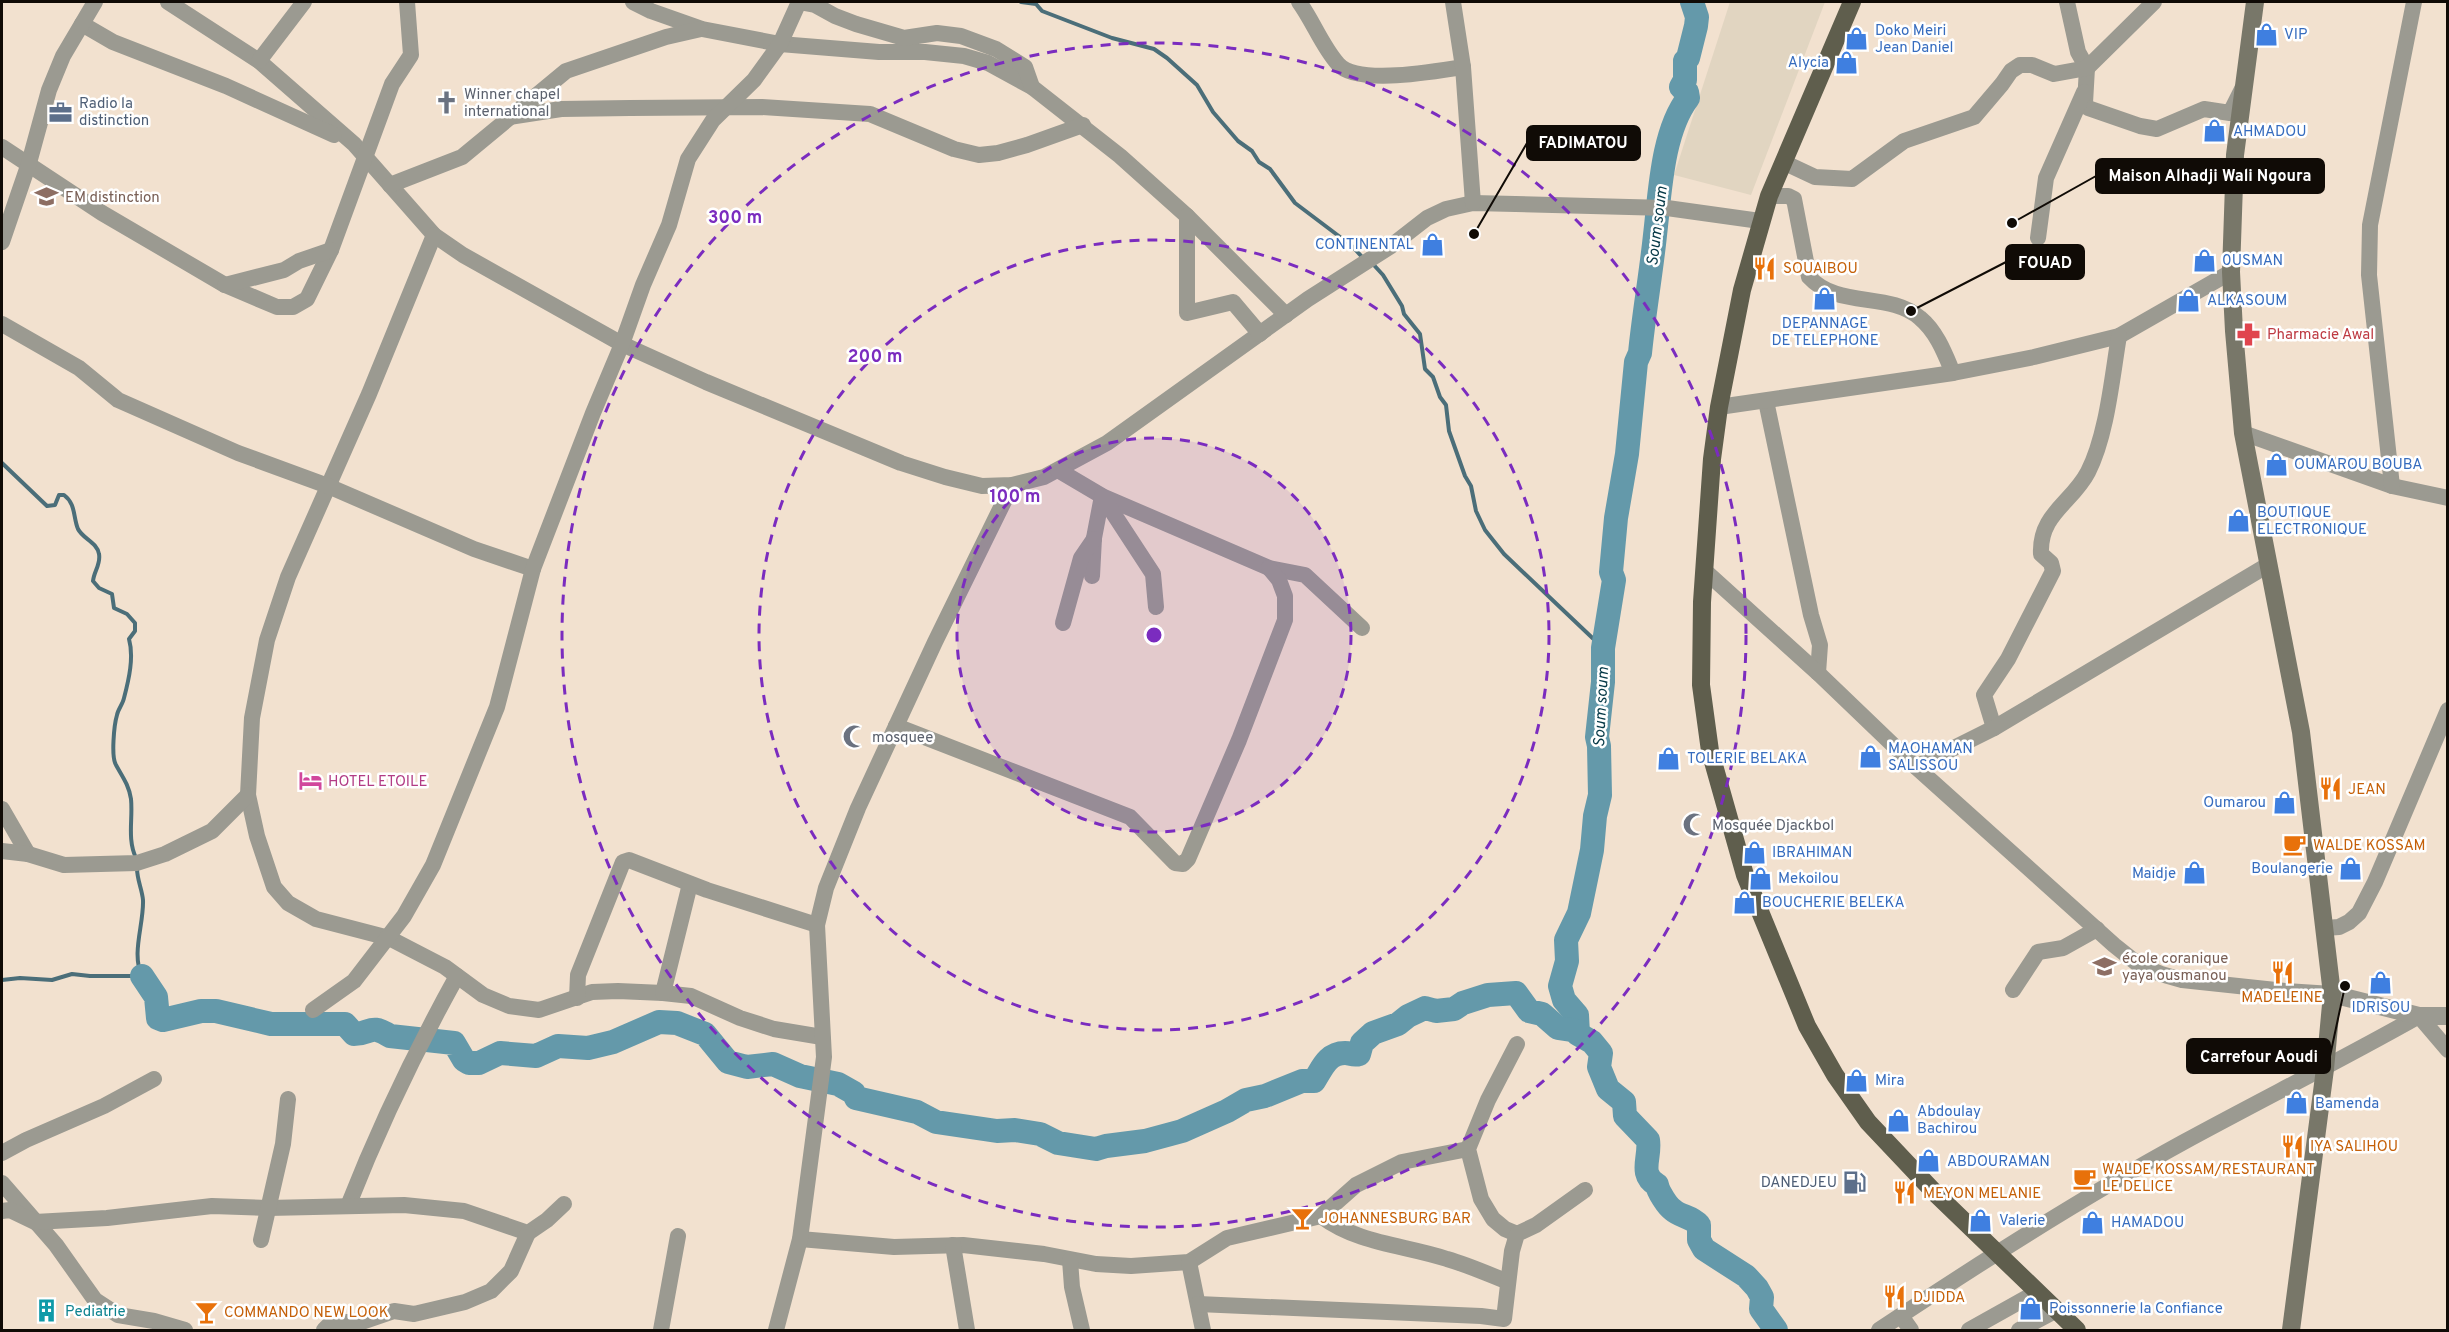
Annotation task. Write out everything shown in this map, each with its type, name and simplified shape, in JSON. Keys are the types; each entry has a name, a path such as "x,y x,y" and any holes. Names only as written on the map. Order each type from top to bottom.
{"main road":[{"path":"1852,2 1760,220 1742,290 1719,407 1712,459 1701,685 1710,751 1745,875 1807,1026 1834,1075 1868,1122 1937,1195 1998,1252 2075,1330"},
{"path":"2255,2 2235,155 2231,272 2234,331 2243,433 2301,732 2332,994 2325,1069 2291,1330"}],"street":[{"path":"2,242 29,163 49,90 63,56 95,2"},
{"path":"259,61 304,2"},
{"path":"2,147 102,213 225,285 277,308 293,307 307,299 331,250 392,84 411,55 408,2"},
{"path":"633,2 702,29 780,44 879,52 925,52 964,56 988,63 1032,87 1049,103 1083,125 1187,216 1286,315"},
{"path":"313,1010 354,981 389,938 433,865 497,707 533,569 643,285 669,225 688,159 713,120 754,80 780,44 799,2 815,6 856,24 904,38 937,33 961,36 996,49 1025,67 1032,87"},
{"path":"1299,2 1339,66 1352,73 1397,76 1463,67"},
{"path":"1453,2 1463,67 1473,203"},
{"path":"2067,2 2078,52 2087,76 2085,103 2088,108 2140,126 2157,129 2204,110 2230,114 2246,80"},
{"path":"2038,238 2046,178 2087,76 2154,2"},
{"path":"2392,486 2369,275 2370,225 2414,2"},
{"path":"177,4 259,61 354,144 434,235 463,255 622,344 900,463 982,486 1012,485 1044,477 1107,443 1182,387 1286,315 1391,246 1427,218 1446,209 1473,203 1667,208 1760,220"},
{"path":"82,24 113,42 280,108 354,144"},
{"path":"390,185 462,157 566,71 666,37 702,29"},
{"path":"1783,162 1815,177 1852,179 1904,141 1974,117 2011,70 2020,65 2032,65 2054,74 2087,76"},
{"path":"509,117 561,109 762,107 870,114 954,149 979,155 998,153 1027,145 1083,125"},
{"path":"1769,196 1788,196 1794,200 1809,277 1815,283 1856,300 1899,305 1920,318 1940,342 1953,373"},
{"path":"1187,216 1187,313 1233,303 1260,334"},
{"path":"434,235 369,394 288,577 267,640 252,717 248,795 257,836 274,887 288,903 315,919 389,938 445,967 483,995 509,1006 539,1010 592,992 663,993 691,996 740,1018 774,1029 822,1037"},
{"path":"225,285 284,270 299,261 331,250"},
{"path":"1719,407 1953,373 2034,357 2119,336 2231,272"},
{"path":"2,324 79,368 118,400 238,453 328,486 474,549 533,569"},
{"path":"1994,728 1984,694 2008,659 2053,571 2051,563 2041,554 2040,539 2047,523 2088,473 2098,445 2114,377 2119,336"},
{"path":"1766,401 1811,615 1820,645 1818,673"},
{"path":"2243,433 2392,486 2448,498"},
{"path":"1058,470 1102,496 1269,568 1305,575 1362,628"},
{"path":"776,1330 800,1239 819,1101 824,1057 822,979 817,925 830,878 858,808 949,612 1012,485"},
{"path":"1092,576 1094,538 1102,496"},
{"path":"1102,496 1153,574 1156,607"},
{"path":"1063,623 1081,558 1094,538"},
{"path":"1916,767 1994,728 2268,565"},
{"path":"896,726 1130,817 1175,863 1183,864 1188,860 1239,741 1285,620 1285,596 1280,580 1269,568"},
{"path":"1705,571 1818,673 1916,767 2139,964 2182,980 2285,992 2332,994 2419,1016 2448,1016"},
{"path":"2325,928 2339,927 2359,913 2375,882 2448,710"},
{"path":"2,851 28,854 64,865 137,863 165,854 212,831 248,795"},
{"path":"2,809 28,854"},
{"path":"577,998 578,975 623,862 629,860 690,884 817,925"},
{"path":"663,993 690,884"},
{"path":"2013,990 2038,952 2063,948 2097,929"},
{"path":"348,1206 366,1161 419,1048 457,976"},
{"path":"2419,1016 2448,1050"},
{"path":"1879,1330 1998,1252 2180,1144 2325,1069 2419,1016"},
{"path":"1517,1044 1488,1100 1467,1149 1481,1199 1493,1219 1505,1229 1517,1234 1536,1225 1585,1190"},
{"path":"2,1153 104,1106 154,1079"},
{"path":"261,1240 283,1144 288,1099"},
{"path":"800,1239 894,1247 953,1245 1131,1266 1189,1262 1227,1238 1321,1216 1356,1185 1402,1162 1467,1149"},
{"path":"2,1183 56,1245 95,1300 118,1316 185,1330"},
{"path":"324,1330 333,1322 362,1322 401,1310 414,1314 465,1302 491,1291 511,1271 528,1233 564,1204"},
{"path":"2,1211 10,1210 35,1222 107,1218 212,1206 268,1208 404,1205 464,1211 528,1233"},
{"path":"1321,1216 1335,1226 1372,1240 1448,1259 1508,1282"},
{"path":"1198,1304 1470,1315 1504,1319 1517,1234"},
{"path":"661,1330 678,1236"},
{"path":"953,1245 967,1330"},
{"path":"1070,1260 1072,1287 1082,1330"},
{"path":"1189,1262 1203,1330"},
{"path":"1969,1330 2037,1292"},
{"path":"2019,1330 2057,1310"},
{"path":"1901,1316 1911,1330"}],"shaded area":[{"path":"1730,2 1825,2 1751,195 1674,175"}],"waterway":[{"path":"1021,2 1036,4 1042,11 1112,38 1154,49 1167,58 1197,85 1213,112 1238,141 1252,151 1259,162 1270,169 1295,203 1352,246 1363,258"},
{"name":"Soum soum","path":"1692,2 1697,17 1696,26 1688,58 1685,61 1685,80 1681,87 1687,92 1688,98 1679,112 1667,145 1640,353 1636,362 1627,454 1616,518 1611,572 1614,580 1603,648 1603,682 1597,737 1600,795 1579,913 1566,940 1567,961 1560,986 1564,1000 1577,1015 1578,1034 1592,1042 1601,1053 1599,1067 1608,1089 1624,1102 1625,1116 1648,1140 1646,1165 1651,1181 1657,1185 1671,1208 1699,1225 1699,1240 1704,1249 1746,1276 1757,1288 1762,1297 1761,1309 1776,1330"},
{"path":"1372,263 1383,275 1402,306 1404,314 1420,334 1425,369 1433,377 1440,397 1446,405 1449,431 1465,476 1471,486 1476,511 1485,530 1504,554 1603,648"},
{"path":"2,463 47,506 55,505 59,495 64,495 68,499 78,529 98,550 99,561 93,581 99,588 112,594 114,608 127,614 135,623 135,631 129,639 131,653 128,683 118,711 113,748 114,761 130,794 131,836 136,858"},
{"path":"2,980 20,978 52,980 72,974 142,976 138,949 143,900 137,868"},
{"path":"142,976 156,997 158,1018 163,1020 201,1011 216,1011 271,1024 345,1024 354,1034 378,1030 390,1036 454,1043 464,1060 469,1063 479,1063 500,1053 536,1056 558,1046 588,1048 613,1042 659,1022 677,1023 705,1034 728,1062 747,1067 773,1064 800,1076 838,1084 854,1093 856,1098 917,1112 936,1122 997,1131 1015,1130 1040,1134 1058,1143 1096,1149 1145,1141 1182,1131 1246,1100 1265,1096 1302,1081 1314,1081 1329,1059 1339,1054 1359,1054 1362,1043 1373,1033 1398,1024 1425,1008 1436,1011 1454,1009 1463,1003 1488,995 1516,993 1529,1011 1542,1014 1558,1028 1578,1031"}],"place":[{"name":"VIP","path":"2266,34"},
{"name":"Doko Meiri Jean Daniel","path":"1857,39"},
{"name":"Alycia","path":"1847,62"},
{"name":"Winner chapel international","path":"446,103"},
{"name":"Radio la distinction","path":"61,112"},
{"name":"AHMADOU","path":"2215,131"},
{"name":"EM distinction","path":"47,197"},
{"name":"Maison Alhadji Wali Ngoura","path":"2012,223"},
{"name":"FADIMATOU","path":"1474,234"},
{"name":"CONTINENTAL","path":"1432,244"},
{"name":"0USMAN","path":"2204,260"},
{"name":"SOUAIBOU","path":"1765,268"},
{"name":"DEPANNAGE DE TELEPHONE","path":"1825,299"},
{"name":"ALKASOUM","path":"2189,300"},
{"name":"FOUAD","path":"1911,311"},
{"name":"Pharmacie Awal","path":"2249,334"},
{"name":"OUMAROU BOUBA","path":"2276,464"},
{"name":"BOUTIQUE ELECTRONIQUE","path":"2239,521"},
{"name":"mosquee","path":"854,737"},
{"name":"MAOHAMAN SALISSOU","path":"1870,757"},
{"name":"TOLERIE BELAKA","path":"1669,758"},
{"name":"HOTEL ETOILE","path":"310,781"},
{"name":"JEAN","path":"2330,789"},
{"name":"Oumarou","path":"2284,802"},
{"name":"Mosquée Djackbol","path":"1694,825"},
{"name":"WALDE KOSSAM","path":"2295,845"},
{"name":"IBRAHIMAN","path":"1754,852"},
{"name":"Boulangerie","path":"2351,868"},
{"name":"Maidje","path":"2194,873"},
{"name":"Mekoilou","path":"1760,878"},
{"name":"BOUCHERIE BELEKA","path":"1744,902"},
{"name":"école coranique yaya ousmanou","path":"2104,967"},
{"name":"MADELEINE","path":"2282,973"},
{"name":"IDRISOU","path":"2381,983"},
{"name":"Carrefour Aoudi","path":"2345,986"},
{"name":"Mira","path":"1857,1080"},
{"name":"Bamenda","path":"2297,1103"},
{"name":"Abdoulay Bachirou","path":"1899,1120"},
{"name":"IYA SALIHOU","path":"2292,1146"},
{"name":"ABDOURAMAN","path":"1929,1161"},
{"name":"WALDE KOSSAM/RESTAURANT LE DELICE","path":"2084,1178"},
{"name":"DANEDJEU","path":"1855,1182"},
{"name":"MEYON MELANIE","path":"1905,1193"},
{"name":"JOHANNESBURG BAR","path":"1302,1218"},
{"name":"Valerie","path":"1981,1220"},
{"name":"HAMADOU","path":"2093,1222"},
{"name":"DJIDDA","path":"1895,1297"},
{"name":"Poissonnerie la Confiance","path":"2031,1308"},
{"name":"Pediatrie","path":"47,1311"},
{"name":"COMMANDO NEW LOOK","path":"206,1312"}]}
